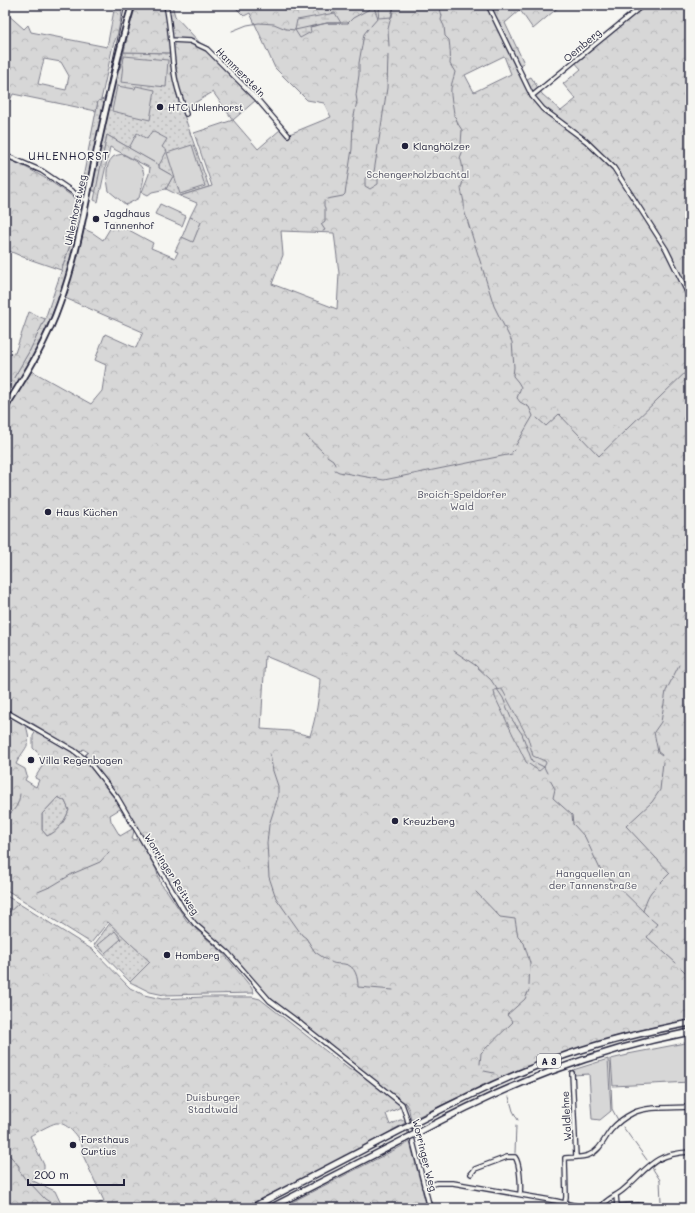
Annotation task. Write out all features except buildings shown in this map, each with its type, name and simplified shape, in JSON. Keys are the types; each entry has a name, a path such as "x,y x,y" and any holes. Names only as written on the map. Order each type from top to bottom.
{"highway":[{"name":"A 3","path":"251,1208 488,1086 566,1055 634,1035 690,1023"},
{"name":"A 3","path":"270,1208 492,1095 560,1067 635,1044 690,1032"}],"main road":[{"name":"Uhlenhorstweg","path":"5,408 40,349 60,304 71,270 119,50 132,5"}],"street":[{"path":"166,5 178,92 186,114"},
{"path":"488,5 532,96 543,108 586,141 614,168 666,249 690,298"},
{"name":"Oemberg","path":"532,96 643,5"},
{"name":"Hammerstein","path":"171,40 190,41 207,49 257,99 288,136"},
{"path":"5,155 42,171 86,201"},
{"name":"Worringer Reitweg","path":"5,711 86,759 117,797 183,908 195,924 228,953 270,1001 376,1082 404,1107"},
{"name":"Waldlehne","path":"572,1073 576,1157"},
{"name":"Worringer Weg","path":"404,1107 430,1208"},
{"path":"564,1206 566,1186 565,1158 588,1156 593,1153 600,1148 614,1127 632,1113 641,1110 690,1107"},
{"path":"601,1207 603,1203 622,1191 643,1169 655,1161 668,1155 690,1152"},
{"path":"471,1174 475,1169 507,1157 515,1157 518,1162 521,1190 520,1194"},
{"path":"424,1187 446,1182 520,1194 564,1206 586,1208 638,1205 671,1208 690,1207"},
{"path":"616,1195 617,1206"}],"green space":[{"path":"115,5 123,5 118,33 113,45 101,100 98,101 96,111 13,94 5,111 5,12 24,29 28,25 31,32 107,47","holes":["44,59 61,62 69,76 66,90 38,84"]},
{"path":"136,5 172,5 175,16 201,44 200,46 256,100 233,120 213,92 186,108 179,87 174,53 124,52"},
{"name":"Broich-Speldorfer Wald","path":"233,5 561,5 533,29 520,10 505,23 524,63 519,65 527,79 531,77 542,94 561,111 576,99 563,84 581,69 573,60 640,5 690,5 690,1020 626,1034 544,1060 467,1093 411,1120 406,1104 278,1005 258,986 235,958 197,924 190,916 117,795 86,757 85,755 88,752 83,749 80,752 32,723 5,709 5,413 32,371 91,404 102,391 106,365 95,360 105,334 136,348 143,332 65,298 84,229 103,240 114,222 153,243 151,248 175,258 178,252 175,251 182,237 193,241 201,222 190,217 197,203 180,196 212,186 194,133 233,120 258,149 281,129 287,135 331,117 324,103 307,100 275,68 250,13 244,16","holes":["504,56 511,74 474,92 465,75","281,231 334,233 339,273 337,309 272,284 283,255","265,656 320,679 317,708 310,736 290,731 261,729"]},
{"path":"373,5 394,5 392,17 378,18"},
{"path":"335,13 341,23 327,23 310,27 311,32 300,38 295,30 297,20"},
{"path":"124,52 170,53 176,92 209,187 180,196 166,189 173,176 159,168 159,165 107,135 96,192 92,190 101,139 117,71 120,68"},
{"path":"124,56 168,60 166,87 121,82"},
{"path":"117,86 135,89 136,86 155,90 150,120 112,111"},
{"path":"107,92 85,191 82,194 80,193 98,101 104,99"},
{"path":"152,131 167,139 162,147 167,151 159,165 129,148 137,133 147,139"},
{"path":"107,135 159,165 159,168 173,176 166,189 152,192 148,195 142,192 150,168 110,147 98,202 94,200"},
{"path":"192,145 205,186 180,194 167,153"},
{"path":"122,154 141,167 144,176 139,198 126,205 109,191 107,178 107,169 110,160 114,156"},
{"path":"5,158 44,177 79,201 80,206 73,237 61,270 5,249"},
{"path":"374,172 378,175 378,184 370,189 365,186 365,178 370,173"},
{"path":"160,204 186,216 182,226 155,214"},
{"path":"190,217 201,222 193,242 182,237"},
{"path":"73,237 74,244 72,255 50,320 5,404 5,393 30,350 45,319"},
{"path":"29,312 45,319 30,350 5,393 5,354 15,353"},
{"path":"502,689 528,738 533,756 545,761 546,763 539,771 526,762 495,697 494,690"},
{"path":"5,714 26,726 29,738 28,743 16,764 25,769 27,776 25,780 36,787 39,780 35,778 45,760 33,748 33,736 36,731 83,759 80,762 82,764 85,762 87,763 117,802 134,831 132,839 136,840 137,836 156,869 161,884 187,921 223,953 251,987 254,993 164,995 150,992 130,982 150,962 108,922 91,943 5,889","holes":["58,797 65,801 69,810 61,826 55,832 47,836 42,830 42,814","120,809 132,829 120,836 111,821 110,815"]},
{"path":"58,797 65,801 69,810 61,826 55,832 47,836 42,830 42,814"},
{"name":"Duisburger Stadtwald","path":"5,895 93,950 130,988 144,995 162,999 252,997 260,999 350,1070 356,1069 405,1108 401,1107 386,1114 390,1125 400,1120 404,1120 405,1123 371,1143 243,1208 89,1208 104,1201 81,1151 84,1150 80,1141 70,1128 61,1123 56,1123 30,1136 44,1165 44,1169 34,1175 31,1180 55,1191 63,1208 5,1208"},
{"path":"110,923 151,962 130,982 94,945"},
{"path":"115,931 121,939 105,953 98,945"},
{"path":"690,1042 690,1082 613,1086 611,1059 628,1054"},
{"path":"608,1059 611,1111 600,1120 592,1119 589,1074 573,1075 573,1070"},
{"path":"410,1142 427,1208 280,1208 408,1143"}],"waterway":[{"path":"232,31 247,25 259,23 274,24 286,29 295,30 327,23 348,23 353,18 377,5"},
{"path":"371,26 378,18 380,5"},
{"path":"389,46 388,29 394,5"},
{"path":"439,5 445,36 449,40 450,64 455,72 451,85 451,96 454,116 462,130 461,144 463,150 460,158 463,169 463,181 461,188 464,210 481,264"},
{"path":"327,199 343,196 345,194 352,149 353,121 357,101 356,95 359,63 364,34 368,29"},
{"path":"374,172 387,88 388,55"},
{"path":"323,231 325,230 321,224 325,221 324,201"},
{"path":"482,267 494,306 512,342 514,367 513,376 521,387 517,398 520,402 529,407 533,416 516,445"},
{"path":"537,418 546,426 559,414 599,456 690,368"},
{"path":"306,436 323,452"},
{"path":"335,470 384,480 512,454"},
{"path":"327,456 333,460 335,465"},
{"path":"454,651 475,665 491,680 503,698 511,718 522,734 532,761 544,767 547,773"},
{"path":"662,755 658,752 654,732 661,722 666,691 679,665"},
{"path":"270,754 273,771 278,786 278,797 269,825 267,843 269,877 276,898 315,952 327,960"},
{"path":"660,883 670,873 626,826 652,802 660,790 663,762"},
{"path":"550,780 555,789 553,798 572,815 573,824 585,837 600,869 648,916"},
{"path":"5,817 16,808 20,794"},
{"path":"38,892 52,886 72,874 100,862 109,852"},
{"path":"643,911 649,895 656,887"},
{"path":"476,892 500,917 515,919 518,937 524,943 530,963 529,985"},
{"path":"5,916 19,903"},
{"path":"651,919 657,924 647,937 676,963"},
{"path":"331,962 348,965 351,967 356,973 358,987 393,990"},
{"path":"681,968 690,977"},
{"path":"480,1064 481,1053 513,1022 507,1015 525,999 529,990"},
{"path":"610,1059 612,1109 618,1120"},
{"path":"484,1071 494,1073"},
{"path":"509,1097 513,1111 518,1120"},
{"path":"515,1153 516,1126"},
{"path":"623,1127 647,1160"},
{"path":"5,1150 19,1166 19,1170 25,1179"},
{"path":"651,1166 660,1180 661,1202"},
{"path":"29,1182 56,1208"}],"tram line":[{"path":"107,87 125,5"}],"place":[{"name":"HTC Uhlenhorst","path":"160,107"},
{"name":"Klanghölzer","path":"405,146"},
{"name":"Jagdhaus Tannenhof","path":"96,219"},
{"name":"Haus Küchen","path":"48,512"},
{"name":"Villa Regenbogen","path":"31,760"},
{"name":"Kreuzberg","path":"395,821"},
{"name":"Homberg","path":"167,955"},
{"name":"Forsthaus Curtius","path":"73,1145"}],"district":[{"name":"UHLENHORST","path":"69,155"}],"park label":[{"name":"Schengerholzbachtal","path":"418,174"},
{"name":"Hangquellen an der Tannenstraße","path":"593,878"}]}
